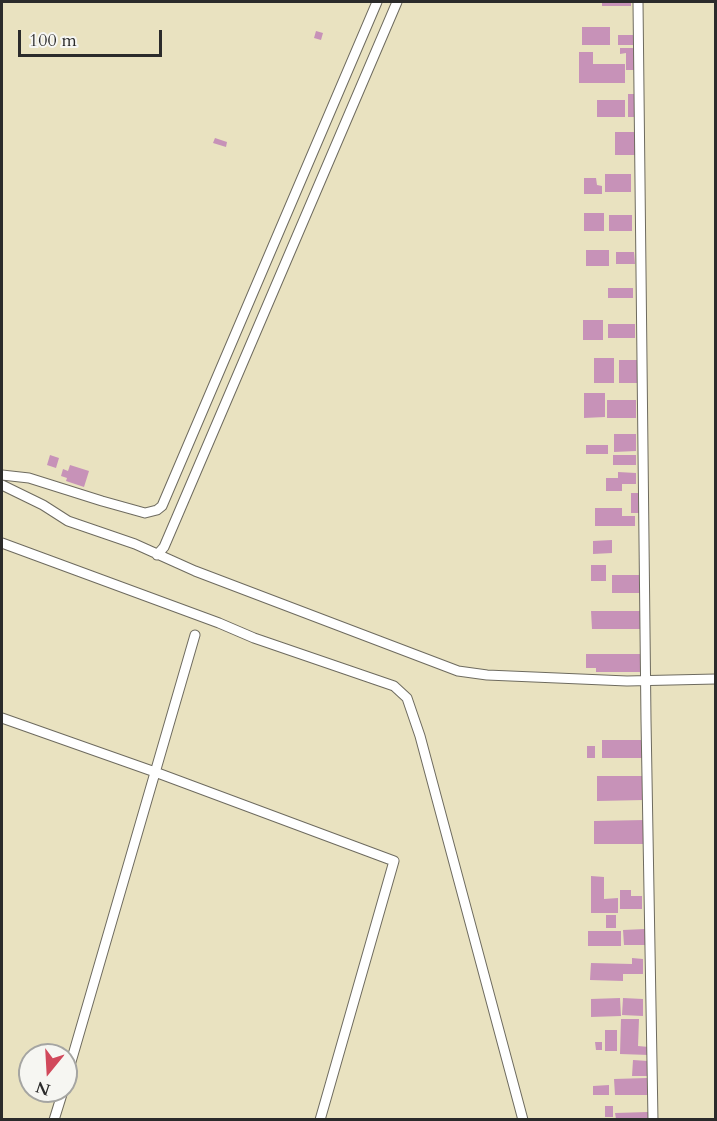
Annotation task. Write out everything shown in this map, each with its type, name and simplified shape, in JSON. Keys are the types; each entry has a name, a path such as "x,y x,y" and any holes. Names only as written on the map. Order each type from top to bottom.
{"street":[{"path":"2,475 29,478 145,513 162,506 377,2"},
{"path":"157,555 164,548 184,502 397,2"},
{"path":"638,2 653,1119"},
{"path":"2,485 43,505 68,521 135,544 195,571 458,671 488,675 646,681 716,679"},
{"path":"2,543 254,638 394,686 407,698 420,736 523,1119"},
{"path":"76,1043 195,635"},
{"path":"2,718 394,861 320,1119"},
{"path":"54,1119 59,1103"}],"building":[{"path":"602,2 631,2 631,6 602,6"},
{"path":"582,27 610,27 610,45 582,45"},
{"path":"316,31 323,33 321,40 314,38"},
{"path":"618,35 636,35 636,45 618,45"},
{"path":"620,48 635,48 635,70 626,70 626,53 620,54"},
{"path":"579,52 593,52 593,64 625,64 625,83 579,83"},
{"path":"628,94 636,94 636,117 628,117"},
{"path":"597,100 625,100 625,117 597,117"},
{"path":"615,132 635,132 635,155 615,155"},
{"path":"215,138 227,142 226,147 213,143"},
{"path":"605,174 631,174 631,192 605,192"},
{"path":"584,178 596,178 597,185 602,186 602,194 584,194"},
{"path":"584,213 604,213 604,231 584,231"},
{"path":"609,215 632,215 632,231 609,231"},
{"path":"586,250 609,250 609,266 586,266"},
{"path":"616,252 634,252 635,264 616,264"},
{"path":"608,288 633,288 633,298 608,298"},
{"path":"583,320 603,320 603,340 583,340"},
{"path":"608,324 635,324 635,338 608,338"},
{"path":"594,358 614,358 614,383 594,383"},
{"path":"619,360 639,360 639,383 619,383"},
{"path":"584,393 605,393 605,417 584,418"},
{"path":"607,400 636,400 636,418 607,418"},
{"path":"614,434 636,434 636,451 614,452"},
{"path":"586,445 608,445 608,454 586,454"},
{"path":"50,455 59,458 56,468 47,465"},
{"path":"613,455 636,455 636,465 613,465"},
{"path":"70,465 89,471 84,487 66,481 67,478 61,476 63,469 68,471"},
{"path":"618,472 636,473 636,484 622,484 622,491 606,491 606,478 618,478"},
{"path":"631,493 642,493 642,513 631,513"},
{"path":"595,508 622,508 622,516 635,516 635,526 595,526"},
{"path":"612,540 612,553 593,554 593,541"},
{"path":"591,565 606,565 606,581 591,581"},
{"path":"612,575 643,575 643,593 612,593"},
{"path":"591,611 642,611 643,629 592,629"},
{"path":"586,654 642,654 642,672 596,672 596,668 586,668"},
{"path":"602,740 643,740 643,758 602,758"},
{"path":"587,746 595,746 595,758 587,758"},
{"path":"597,776 644,776 644,800 597,801"},
{"path":"645,820 645,844 594,844 594,821"},
{"path":"591,876 604,877 604,899 618,898 618,913 591,913"},
{"path":"620,890 631,890 631,896 642,896 642,909 620,909"},
{"path":"606,915 616,915 616,928 606,928"},
{"path":"645,929 646,945 624,945 623,930"},
{"path":"588,931 621,931 621,946 588,946"},
{"path":"632,958 643,959 643,974 623,974 623,981 590,980 591,963 632,964"},
{"path":"620,998 621,1016 591,1017 591,999"},
{"path":"623,998 643,999 643,1016 622,1015"},
{"path":"621,1019 639,1019 638,1046 649,1047 649,1055 620,1054"},
{"path":"605,1030 617,1030 617,1051 605,1051"},
{"path":"595,1042 602,1042 602,1050 596,1050"},
{"path":"633,1060 648,1061 648,1076 632,1076"},
{"path":"647,1078 647,1095 615,1095 614,1079"},
{"path":"609,1085 609,1095 593,1095 593,1086"},
{"path":"605,1106 613,1106 613,1117 605,1117"},
{"path":"648,1112 649,1119 616,1119 615,1113"}]}
